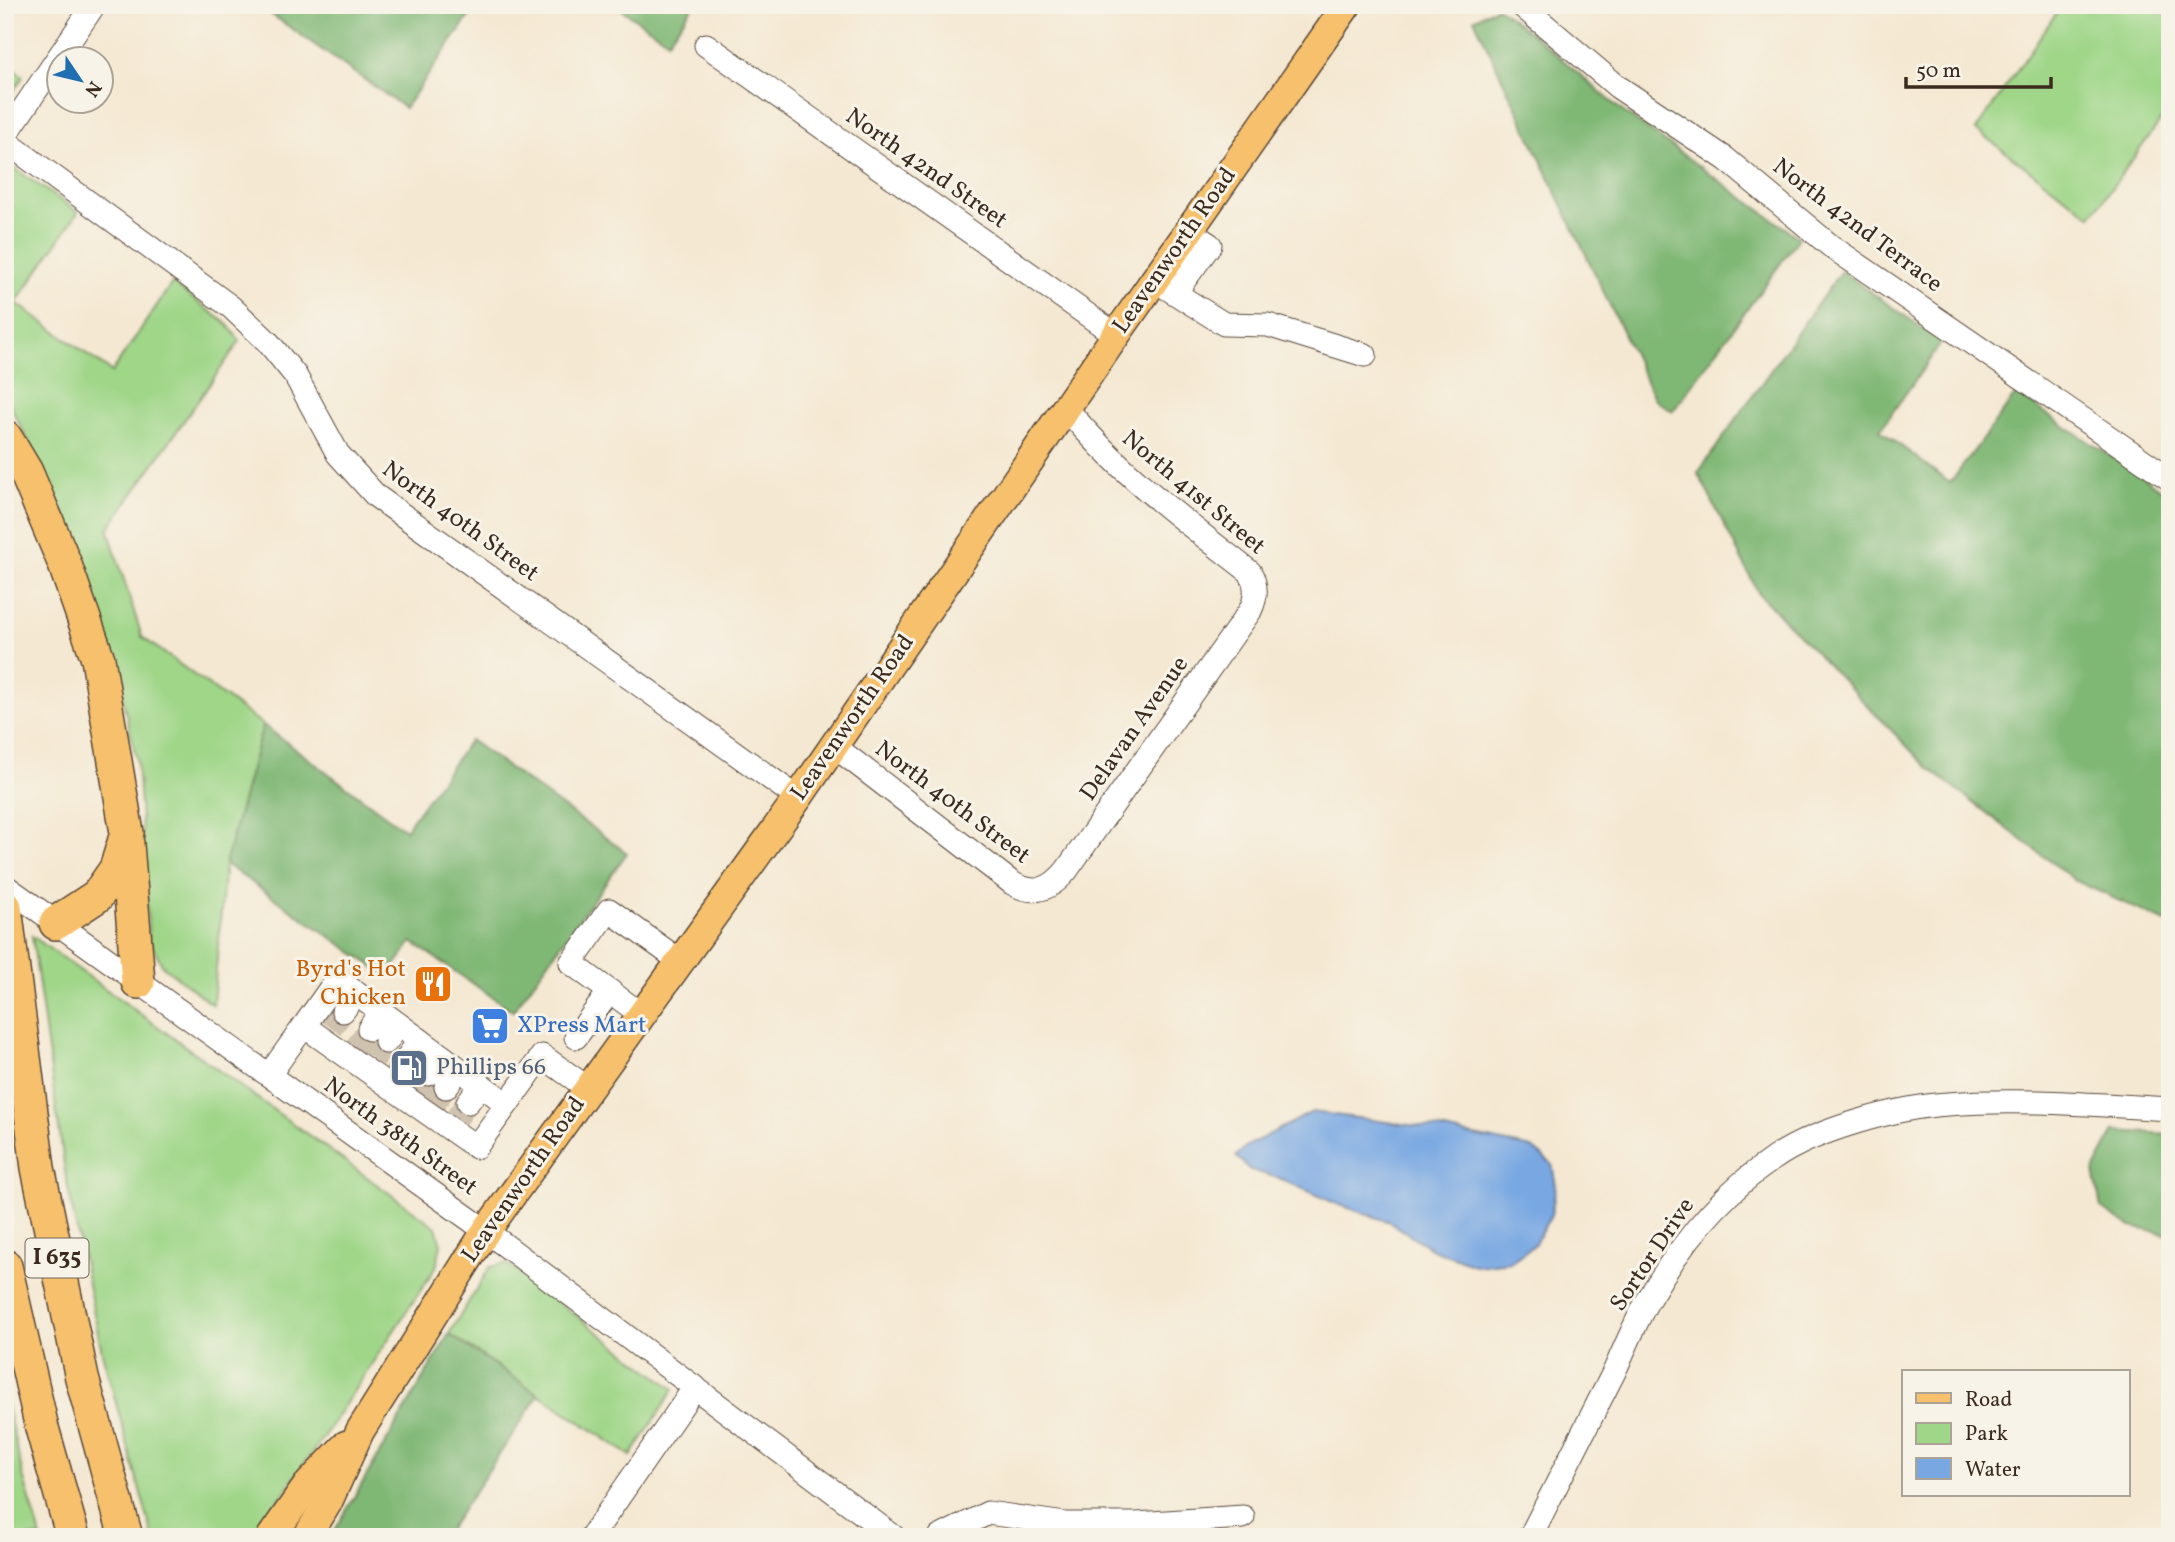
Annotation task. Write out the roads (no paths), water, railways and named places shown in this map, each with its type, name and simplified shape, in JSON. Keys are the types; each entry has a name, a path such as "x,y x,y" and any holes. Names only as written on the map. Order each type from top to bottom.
{"highway":[{"path":"5,438 26,472 64,562 97,659 127,833 138,982"},
{"path":"56,923 97,897 116,869 127,833"},
{"name":"I 635","path":"5,907 38,1168 82,1378 126,1537"},
{"name":"I 635","path":"5,1266 42,1428 73,1537"}],"main road":[{"name":"Leavenworth Road","path":"307,1537 328,1502 360,1431 486,1231 834,746 1116,335 1165,287 1189,231 1347,5"},
{"name":"Leavenworth Road","path":"271,1537 307,1486 360,1431"}],"street":[{"path":"5,135 94,5"},
{"name":"North 42nd Terrace","path":"1521,5 1618,87 1726,159 1832,247 2170,479"},
{"name":"North 42nd Street","path":"706,45 1116,335"},
{"name":"North 40th Street","path":"5,141 245,320 295,375 338,454 376,496 798,797"},
{"path":"1165,287 1224,324 1268,325 1365,355"},
{"name":"North 41st Street","path":"1066,408 1095,444 1142,488 1250,572 1256,587"},
{"name":"Delavan Avenue","path":"1041,890 1057,881 1066,871 1254,605 1256,587"},
{"name":"North 40th Street","path":"834,746 1012,883 1023,890 1041,890"},
{"name":"North 38th Street","path":"5,886 486,1231 894,1537"},
{"path":"642,1015 571,963 610,910 680,961"},
{"path":"576,1037 610,992"},
{"path":"269,1075 331,1019"},
{"path":"331,1019 373,1043 464,1108 476,1147 542,1056 589,1089"},
{"path":"331,1019 373,1043 464,1108 507,1104"},
{"name":"Sortor Drive","path":"1530,1537 1648,1300 1693,1233 1714,1209 1774,1158 1795,1146 1844,1127 1886,1115 1945,1104 2007,1101 2170,1109"},
{"path":"591,1537 695,1387"},
{"path":"940,1537 988,1513 1065,1524 1136,1524 1243,1517"}],"water":[{"path":"1312,1112 1440,1129 1532,1148 1552,1164 1556,1186 1551,1215 1534,1245 1510,1262 1477,1266 1432,1249 1390,1222 1337,1204 1279,1178 1250,1170 1236,1156 1247,1146"}],"tunnel":[{"path":"331,1028 343,1011"},
{"path":"356,1048 369,1029"},
{"path":"374,1059 386,1042"},
{"path":"394,1075 407,1058"},
{"path":"416,1090 428,1074"},
{"path":"434,1103 446,1087"},
{"path":"456,1119 468,1102"}],"place":[{"name":"Byrd's Hot Chicken","path":"433,984"},
{"name":"XPress Mart","path":"490,1026"},
{"name":"Phillips 66","path":"409,1068"}]}
